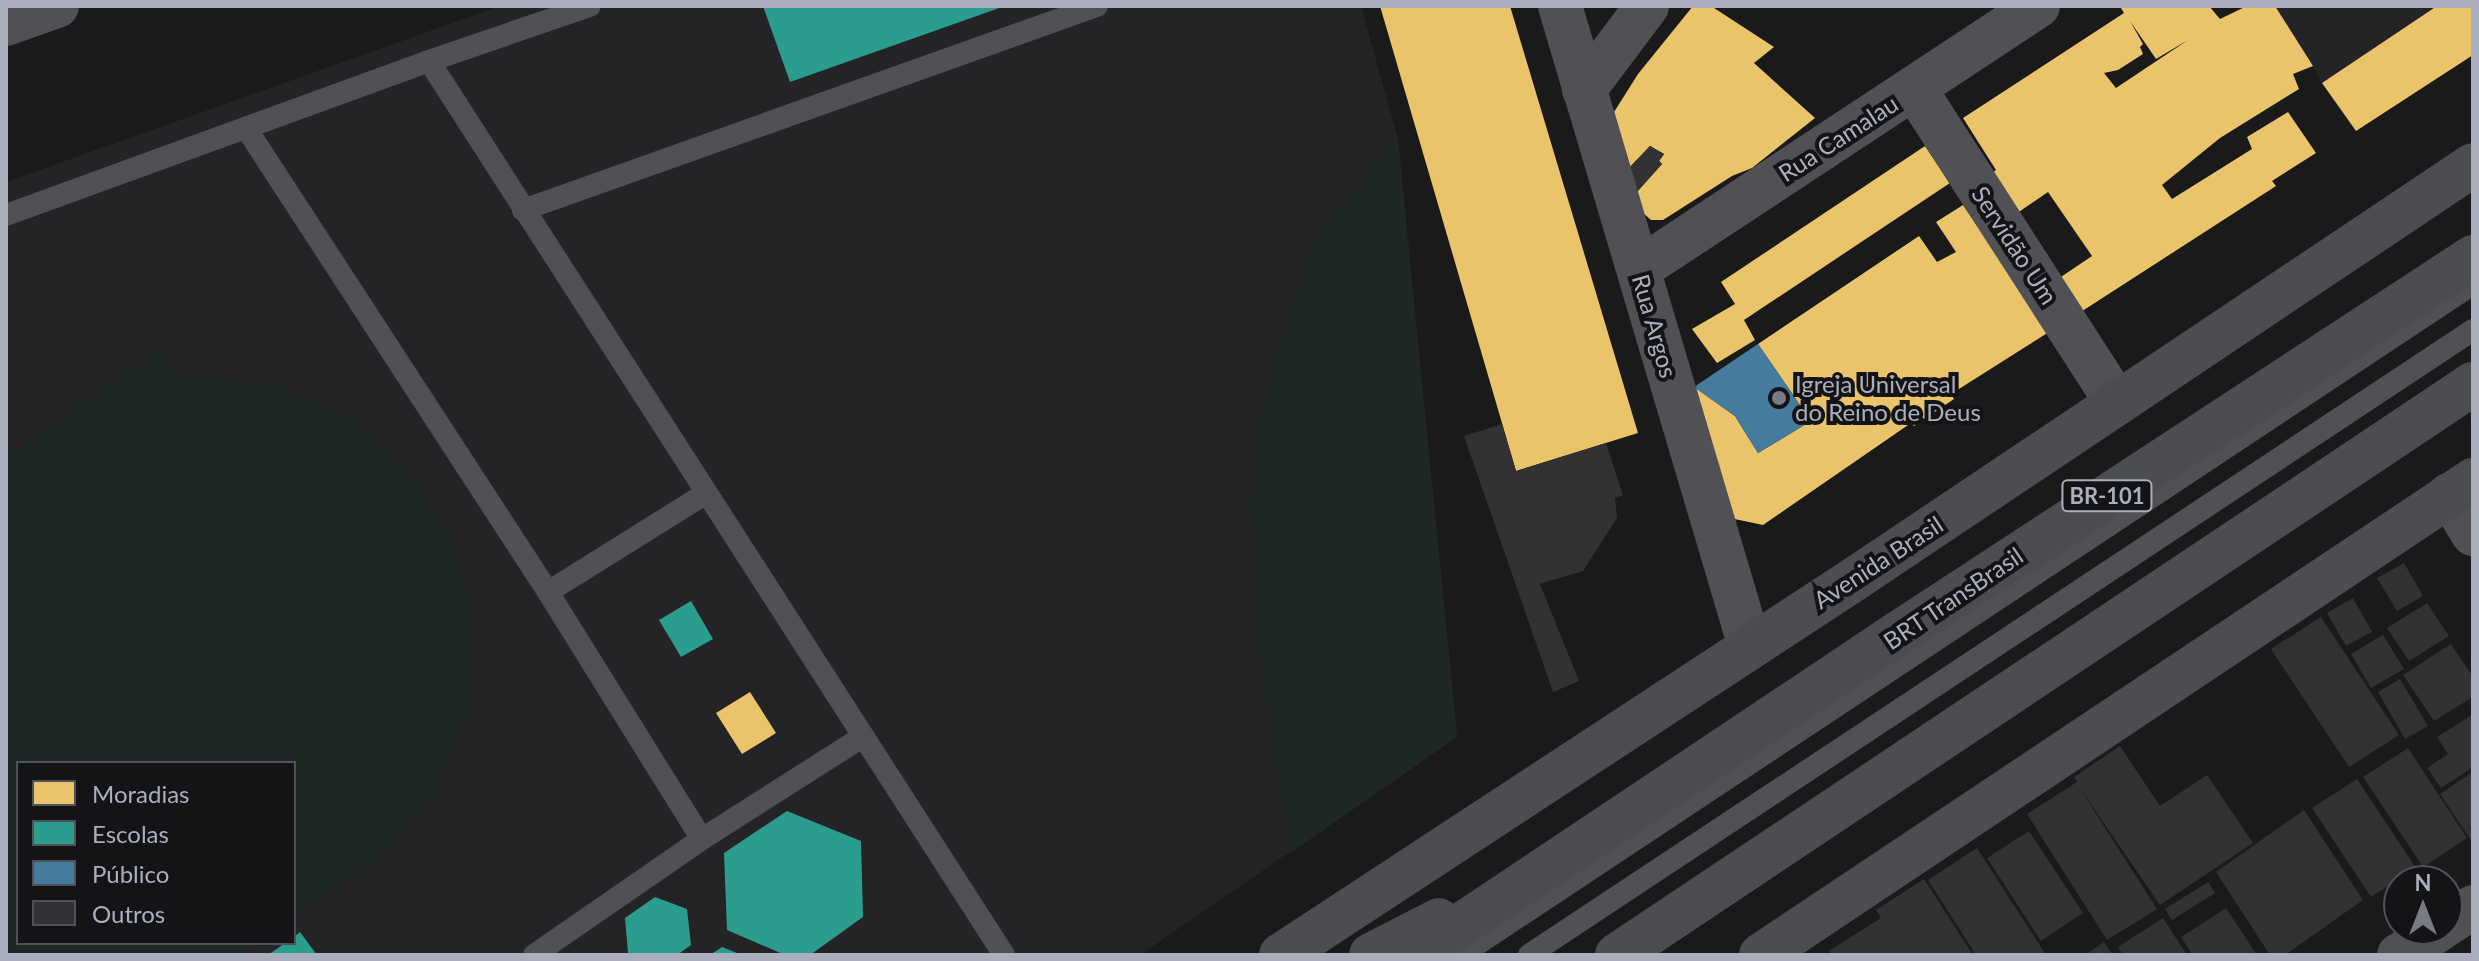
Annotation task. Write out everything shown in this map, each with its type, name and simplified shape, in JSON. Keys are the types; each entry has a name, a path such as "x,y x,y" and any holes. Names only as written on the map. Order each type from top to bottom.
{"main road":[{"name":"Avenida Brasil","path":"1281,955 2473,165"},
{"name":"BR-101","path":"1416,955 2473,257"},
{"path":"1617,955 2473,384"},
{"path":"1761,955 2461,488"},
{"path":"1371,955 1583,844"}],"street":[{"name":"Rua Argos","path":"1560,6 1750,646"},
{"path":"1584,90 1647,6"},
{"name":"Rua Camalau","path":"1639,269 2038,6"},
{"name":"Servidão Um","path":"1914,88 2117,403"},
{"path":"2461,488 2473,534"}],"lane":[{"path":"6,215 429,61 590,6"},
{"path":"523,210 1097,6"},
{"path":"429,61 1004,955"},
{"path":"246,128 548,592 702,839"},
{"name":"BRT TransBrasil","path":"1461,955 2473,284"},
{"path":"1529,955 2473,330"},
{"path":"548,592 705,494"},
{"path":"534,955 702,839 862,737"}],"shaded area":[{"path":"500,6 1361,6 1398,139 1457,737 1140,955 6,955 6,182"},
{"path":"2275,6 2438,6 2322,83"},
{"path":"1398,139 1457,737 1289,854 1259,648 1250,507 1259,418 1312,241"},
{"path":"160,350 182,380 261,383 343,414 407,471 455,546 474,627 468,712 436,791 383,855 296,916 296,761 16,761 16,945 254,945 240,955 6,955 6,459"}],"building: Moradias":[{"path":"1380,6 1510,6 1638,433 1516,471"},
{"path":"1693,6 1711,6 1774,47 1754,63 1815,118 1752,168 1732,176 1663,220 1651,220 1642,212 1636,193 1662,164 1659,161 1664,154 1650,146 1629,168 1614,112 1638,74"},
{"path":"2209,6 2220,19 2247,6 2275,6 2313,66 2293,74 2299,89 2220,138 2162,185 2172,199 2252,149 2247,137 2288,112 2316,153 2272,181 2276,186 2073,317 2052,283 2092,256 2048,192 2013,216 1988,176 1996,170 1963,118 2124,13 2121,8","holes":["2130,21 2156,59 2188,40 2116,88 2104,73 2118,70 2143,54 2140,47 2143,44"]},
{"path":"2437,6 2473,6 2473,55 2356,131 2322,83"},
{"path":"1925,146 1950,183 1744,320 1755,340 1717,363 1692,329 1735,304 1721,282"},
{"path":"1963,205 2049,332 1951,394 1954,399 1914,426 1911,423 1763,525 1730,518 1694,387 1735,416 1758,453 1811,421 1758,344 1919,236 1937,262 1956,252 1936,222"},
{"path":"750,692 776,733 742,754 716,713"}],"building: Escolas":[{"path":"763,6 1005,6 790,82"},
{"path":"691,601 713,639 681,657 659,620"},
{"path":"787,811 861,841 863,917 810,955 785,955 727,930 724,853"},
{"path":"655,897 687,909 691,945 677,955 628,953 625,918"},
{"path":"300,932 317,955 268,955 282,945 296,945 296,935"},
{"path":"722,947 742,955 710,955"}],"building: Público":[{"path":"1758,344 1811,421 1758,453 1735,416 1694,387"}],"building: Outros":[{"path":"1650,146 1664,154 1659,161 1662,164 1636,193 1629,168"},
{"path":"1502,424 1516,471 1606,443 1623,495 1615,498 1617,518 1583,571 1540,584 1579,681 1553,692 1464,436"},
{"path":"2404,563 2423,596 2397,611 2377,578"},
{"path":"2353,598 2372,632 2346,646 2327,613"},
{"path":"2427,603 2449,636 2409,661 2387,628"},
{"path":"2321,617 2399,735 2349,767 2271,649"},
{"path":"2383,635 2404,669 2371,688 2351,654"},
{"path":"2451,644 2473,677 2473,697 2434,721 2403,675"},
{"path":"2400,679 2428,726 2405,739 2378,692"},
{"path":"2473,714 2473,767 2441,788 2427,768 2448,754 2437,737"},
{"path":"2120,746 2160,806 2207,775 2253,843 2160,905 2079,787 2157,909 2107,940 2027,814 2077,782 2074,777"},
{"path":"2408,748 2467,838 2422,865 2363,777"},
{"path":"2473,772 2473,843 2440,794"},
{"path":"2357,779 2414,865 2383,865 2383,889 2371,897 2312,808"},
{"path":"2304,810 2363,900 2285,955 2270,955 2216,872"},
{"path":"2029,831 2083,913 2041,941 1987,858"},
{"path":"1977,848 2046,955 1976,955 1928,880"},
{"path":"1924,879 1973,955 1832,955 1829,951 1881,918 1876,910"},
{"path":"2208,882 2215,893 2172,920 2165,909"},
{"path":"2226,908 2257,955 2193,955 2181,937"},
{"path":"2163,918 2187,955 2123,955 2118,947"},
{"path":"2104,942 2113,955 2085,955"}],"place":[{"name":"Igreja Universal do Reino de Deus","path":"1779,398"}]}
